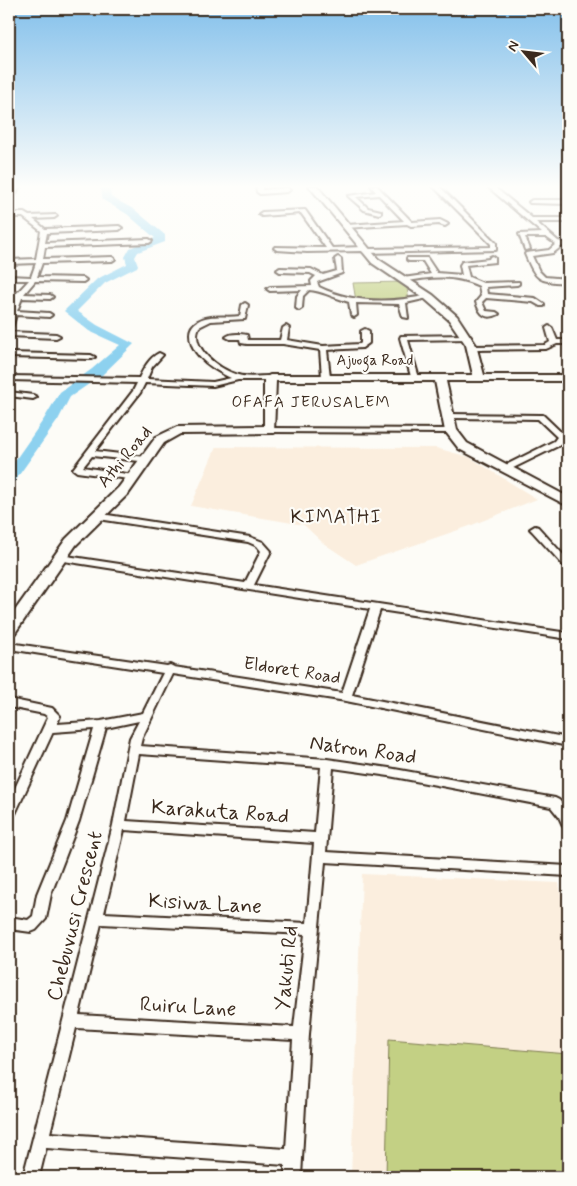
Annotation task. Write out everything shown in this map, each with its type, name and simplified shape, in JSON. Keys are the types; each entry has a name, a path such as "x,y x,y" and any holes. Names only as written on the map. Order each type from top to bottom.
{"street":[{"path":"9,328 11,313 20,295 33,280 40,261 43,244 137,241"},
{"path":"325,241 331,250"},
{"path":"357,241 375,262 429,297 453,318 467,336 472,348 479,378"},
{"path":"277,248 331,250 494,249 494,244 491,241"},
{"path":"523,241 526,249"},
{"path":"556,241 568,246"},
{"path":"560,244 551,252 528,254 536,272 543,279 568,281"},
{"path":"466,277 462,265 464,262 493,261 492,258"},
{"path":"316,288 314,281 340,272 338,259"},
{"path":"409,259 425,259 435,275"},
{"path":"9,262 112,260"},
{"path":"280,270 311,271 322,277"},
{"path":"403,280 435,275 466,277 482,285 517,283"},
{"path":"9,278 83,280"},
{"path":"482,285 484,296"},
{"path":"270,288 306,290 316,288 352,300 402,301 429,297"},
{"path":"299,308 300,296 306,290"},
{"path":"9,295 50,297"},
{"path":"484,296 535,300 542,305"},
{"path":"484,296 479,302 483,313 496,314"},
{"path":"352,300 354,315"},
{"path":"402,301 406,317"},
{"path":"238,378 224,372 202,354 196,344 193,333 197,324 205,320 243,318 245,305"},
{"path":"11,313 49,315"},
{"path":"283,342 286,328"},
{"path":"549,328 554,342"},
{"path":"230,337 244,337 244,342 283,342 323,348 362,346 365,343 365,331"},
{"path":"9,334 56,336"},
{"path":"415,378 404,338 467,336"},
{"path":"472,348 546,348 554,342 568,342"},
{"path":"323,348 326,377"},
{"path":"9,355 91,357"},
{"path":"133,478 78,470 142,382 149,366 160,355"},
{"name":"Ajuoga Road","path":"9,378 107,379 213,384 238,378 568,378"},
{"path":"270,378 270,430"},
{"path":"440,378 451,431 462,446 568,502"},
{"path":"9,394 33,396"},
{"path":"449,416 540,417 562,437 557,443 505,469"},
{"name":"Athi Road","path":"9,630 60,558 95,516 111,504 133,478 160,440 177,431 451,431"},
{"path":"90,453 146,460"},
{"path":"95,516 250,540 260,544 266,551 248,587"},
{"path":"535,529 568,565"},
{"path":"60,558 568,636"},
{"path":"346,697 376,607"},
{"name":"Eldoret Road","path":"9,646 346,697 568,742"},
{"name":"Chebuvusi Crescent","path":"31,1177 72,1020 119,825 136,750 136,738 145,716 170,669"},
{"path":"9,703 48,711 54,716 9,814"},
{"path":"49,728 101,725 145,716"},
{"path":"9,923 31,926 38,919 44,894 73,821 101,725"},
{"name":"Natron Road","path":"136,750 326,763 389,772 547,800 561,807 568,825"},
{"name":"Yakuti Rd","path":"293,1177 301,1034 326,763"},
{"name":"Karakuta Road","path":"119,825 319,838"},
{"path":"318,857 568,871"},
{"name":"Kisiwa Lane","path":"96,918 312,929"},
{"name":"Ruiru Lane","path":"72,1020 301,1034"},
{"path":"42,1140 294,1158"}],"shaded area":[{"path":"216,447 436,448 469,457 537,499 467,527 356,565 323,543 304,525 191,506"},
{"path":"362,874 559,883 568,936 568,1177 351,1177"}],"green space":[{"path":"406,282 409,301 356,301 353,283"},
{"path":"389,1039 568,1054 568,1177 386,1177"}],"waterway":[{"path":"9,479 51,420 65,395 97,372 128,344 93,328 70,311 101,281 133,265 130,257 134,250 157,241"}],"district":[{"name":"OFAFA JERUSALEM","path":"311,402"},
{"name":"KIMATHI","path":"336,517"}]}
